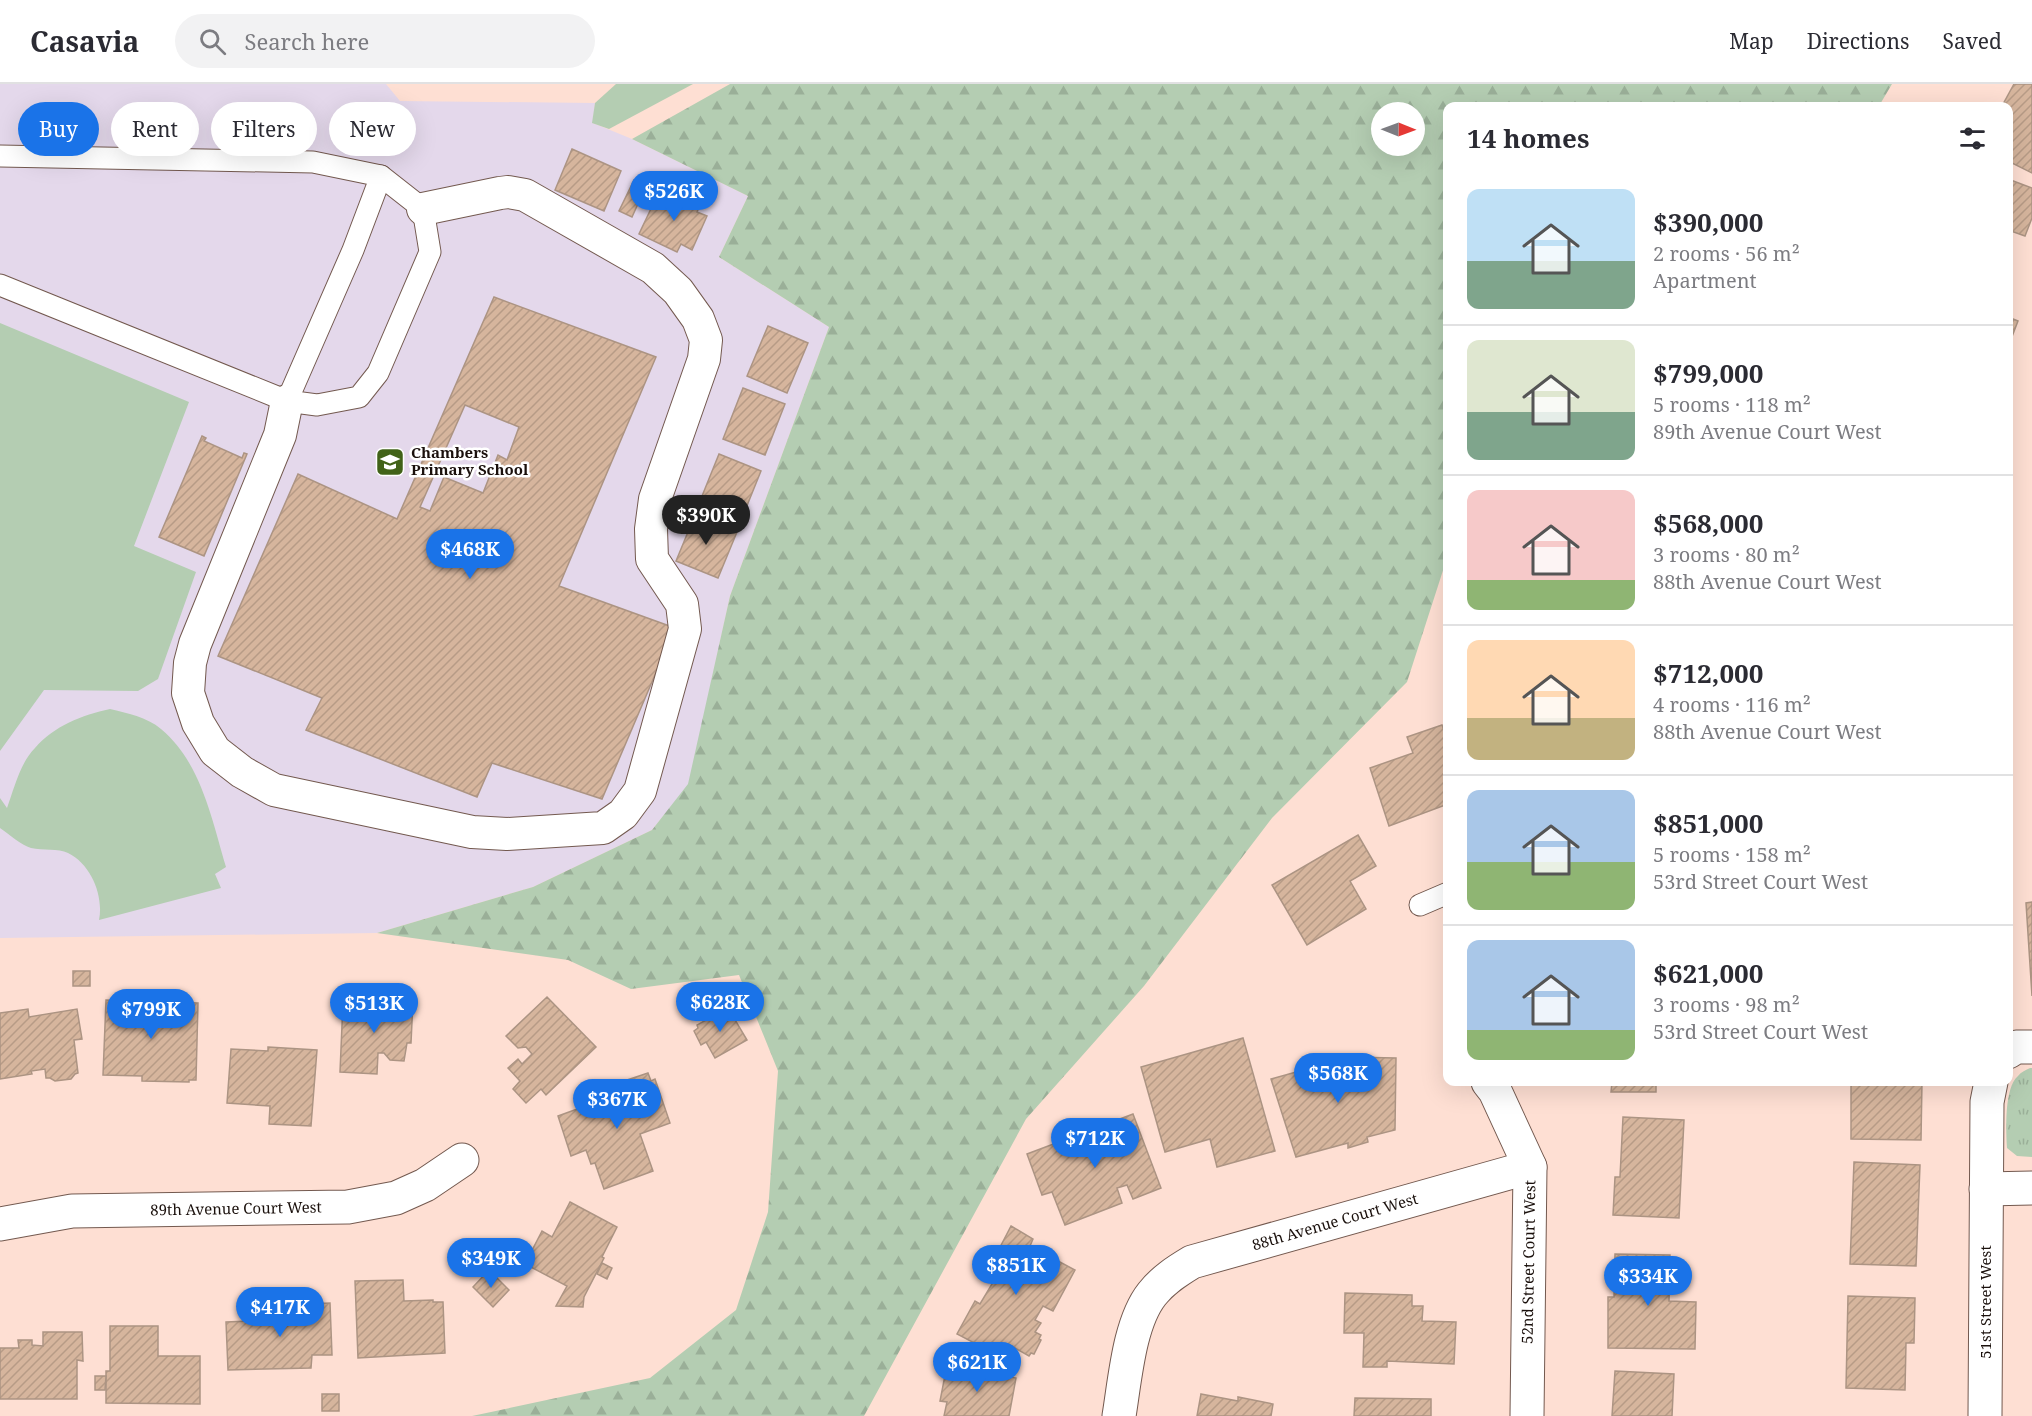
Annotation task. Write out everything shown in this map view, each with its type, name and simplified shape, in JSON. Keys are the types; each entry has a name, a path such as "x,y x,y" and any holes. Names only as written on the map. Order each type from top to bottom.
{"street":[{"path":"287,401 280,435 195,644 190,663 188,693 198,723 215,751 242,772 274,790 472,832 507,834 603,828 623,814 640,791 685,629 682,604 652,559 651,529 655,499 704,358 706,339 698,319 678,291 653,268 525,195 500,193 423,209"},
{"path":"2013,1049 2032,1047"},
{"name":"52nd Street Court West","path":"1491,1086 1530,1167 1527,1416"},
{"name":"51st Street West","path":"1985,1416 1987,1102 1990,1086"},
{"name":"89th Avenue Court West","path":"0,1224 72,1211 348,1207 396,1198 425,1185 462,1160"},
{"name":"88th Avenue Court West","path":"1119,1416 1134,1330 1150,1295 1170,1275 1192,1262 1530,1167"},
{"path":"1986,1189 2032,1188"}],"lane":[{"path":"0,156 313,162 381,176 423,209 430,252 378,374 359,397 317,405 287,401 0,285"},
{"path":"287,401 353,250 381,176"},
{"path":"1420,905 1443,895"}],"shaded area":[{"name":"Chambers Primary School","path":"0,84 386,84 400,101 595,103 593,123 632,139 748,196 719,257 829,327 730,596 689,784 652,830 533,887 377,933 0,938"}],"green space":[{"path":"616,84 693,84 609,129 592,123 595,103"},
{"path":"730,84 1892,84 1881,102 1443,102 1443,570 1407,682 1272,818 1144,986 1026,1119 864,1416 472,1416 650,1378 736,1310 768,1212 778,1071 739,975 631,989 568,960 377,933 533,887 652,830 688,784 730,596 829,327 719,257 748,196 632,139"},
{"path":"0,323 189,402 134,546 196,572 158,679 138,691 44,690 0,751"},
{"path":"110,709 150,721 175,742 186,758 203,793 226,867 215,874 221,888 99,920 100,901 94,882 83,865 64,851 27,847 0,828 0,798 7,808 25,761 51,733 79,718"},
{"path":"2032,1068 2032,1157 2017,1156 2007,1148 2008,1099 2013,1082 2024,1071"}],"building":[{"path":"2014,84 2032,84 2032,173 2013,164 2013,102 2004,102"},
{"path":"572,149 621,171 604,211 555,190"},
{"path":"634,180 646,186 632,217 619,211"},
{"path":"2013,181 2032,188 2032,218 2025,236 2013,232"},
{"path":"670,191 700,205 697,212 707,216 692,250 681,244 677,252 639,234 658,194 667,198"},
{"name":"Chambers Primary School","path":"494,297 656,357 559,586 675,628 602,799 492,763 477,797 306,730 322,698 218,656 298,474 397,519","holes":["465,405 519,427 507,460 498,455 483,493 444,477 430,511 420,507"]},
{"path":"2013,319 2018,321 2013,334"},
{"path":"768,326 808,343 787,393 747,376"},
{"path":"743,388 785,404 765,455 723,439"},
{"path":"202,436 206,438 204,441 242,458 244,453 247,454 204,556 159,537"},
{"path":"719,454 761,471 742,518 700,501"},
{"path":"695,515 737,532 718,578 676,561"},
{"path":"1442,725 1443,806 1389,826 1370,768 1413,753 1407,737"},
{"path":"1358,835 1376,866 1350,881 1366,909 1307,945 1272,885"},
{"path":"2032,902 2032,996 2026,903"},
{"path":"73,971 90,971 90,986 73,986"},
{"path":"547,997 596,1047 546,1095 541,1089 526,1103 513,1089 520,1081 508,1068 518,1059 522,1064 532,1054 526,1047 518,1048 506,1036"},
{"path":"377,999 413,1001 411,1043 407,1043 404,1061 390,1060 384,1053 378,1053 377,1074 340,1072 343,1002 370,1003"},
{"path":"106,1000 198,1003 196,1080 189,1080 189,1082 142,1081 142,1076 103,1075"},
{"path":"728,1008 747,1040 715,1058 706,1042 701,1045 694,1031 698,1028 697,1025"},
{"path":"28,1009 29,1017 77,1009 82,1039 74,1040 78,1073 71,1079 55,1081 46,1078 45,1069 31,1071 32,1074 0,1079 0,1013"},
{"path":"1243,1038 1275,1151 1217,1167 1210,1139 1165,1152 1141,1067"},
{"path":"268,1047 317,1050 311,1126 269,1124 270,1106 227,1103 231,1049 268,1051"},
{"path":"1347,1057 1396,1058 1395,1130 1367,1137 1368,1142 1348,1148 1348,1143 1296,1157 1271,1079 1325,1064 1328,1079 1347,1074"},
{"path":"648,1073 651,1081 655,1079 670,1123 640,1134 653,1171 604,1189 595,1163 591,1164 586,1150 571,1156 558,1116 624,1092 621,1082"},
{"path":"1612,1086 1656,1086 1656,1092 1611,1092"},
{"path":"1851,1086 1922,1086 1921,1140 1851,1139"},
{"path":"1133,1114 1161,1188 1133,1199 1127,1185 1117,1188 1122,1203 1065,1225 1052,1192 1042,1195 1027,1154"},
{"path":"1623,1117 1684,1120 1679,1218 1613,1215 1615,1177 1620,1177"},
{"path":"1854,1162 1920,1165 1916,1266 1850,1264"},
{"path":"570,1202 617,1227 584,1297 583,1307 556,1306 567,1286 525,1264 542,1231 552,1237"},
{"path":"1011,1226 1033,1239 1030,1246 1075,1270 1053,1311 1043,1306 1035,1320 1041,1323 1035,1332 1041,1335 1039,1339 1041,1340 1034,1354 1031,1353 1029,1356 1008,1344 1003,1354 984,1343 982,1347 957,1334 975,1301 980,1304 992,1284 991,1272 986,1266 985,1258 988,1253 998,1251"},
{"path":"1615,1254 1670,1255 1669,1301 1696,1302 1695,1349 1608,1348 1608,1297 1614,1297"},
{"path":"602,1263 612,1268 607,1279 597,1274"},
{"path":"489,1270 509,1290 493,1307 473,1287"},
{"path":"403,1280 404,1301 443,1302 445,1353 358,1358 355,1281"},
{"path":"1345,1293 1412,1295 1412,1306 1423,1306 1422,1321 1456,1322 1454,1364 1387,1361 1387,1367 1363,1367 1364,1333 1344,1333"},
{"path":"1848,1296 1915,1298 1914,1343 1906,1343 1905,1390 1846,1388"},
{"path":"330,1303 332,1355 312,1355 311,1368 228,1370 226,1322 250,1321 249,1314 261,1313 260,1306"},
{"path":"110,1326 158,1326 158,1356 200,1356 200,1404 106,1403 106,1371 110,1371"},
{"path":"43,1332 82,1332 83,1361 77,1360 77,1399 0,1399 0,1348 19,1348 18,1340 32,1340 32,1345 43,1346"},
{"path":"947,1365 1016,1378 1009,1416 944,1416 947,1402 940,1401"},
{"path":"1615,1371 1674,1374 1672,1416 1612,1416"},
{"path":"95,1376 106,1376 105,1390 95,1390"},
{"path":"322,1394 339,1394 339,1411 322,1411"},
{"path":"1201,1394 1238,1401 1238,1397 1273,1404 1271,1416 1197,1416"},
{"path":"1355,1398 1431,1399 1431,1416 1354,1416"}],"place":[{"name":"Chambers Primary School","path":"390,462"}]}
